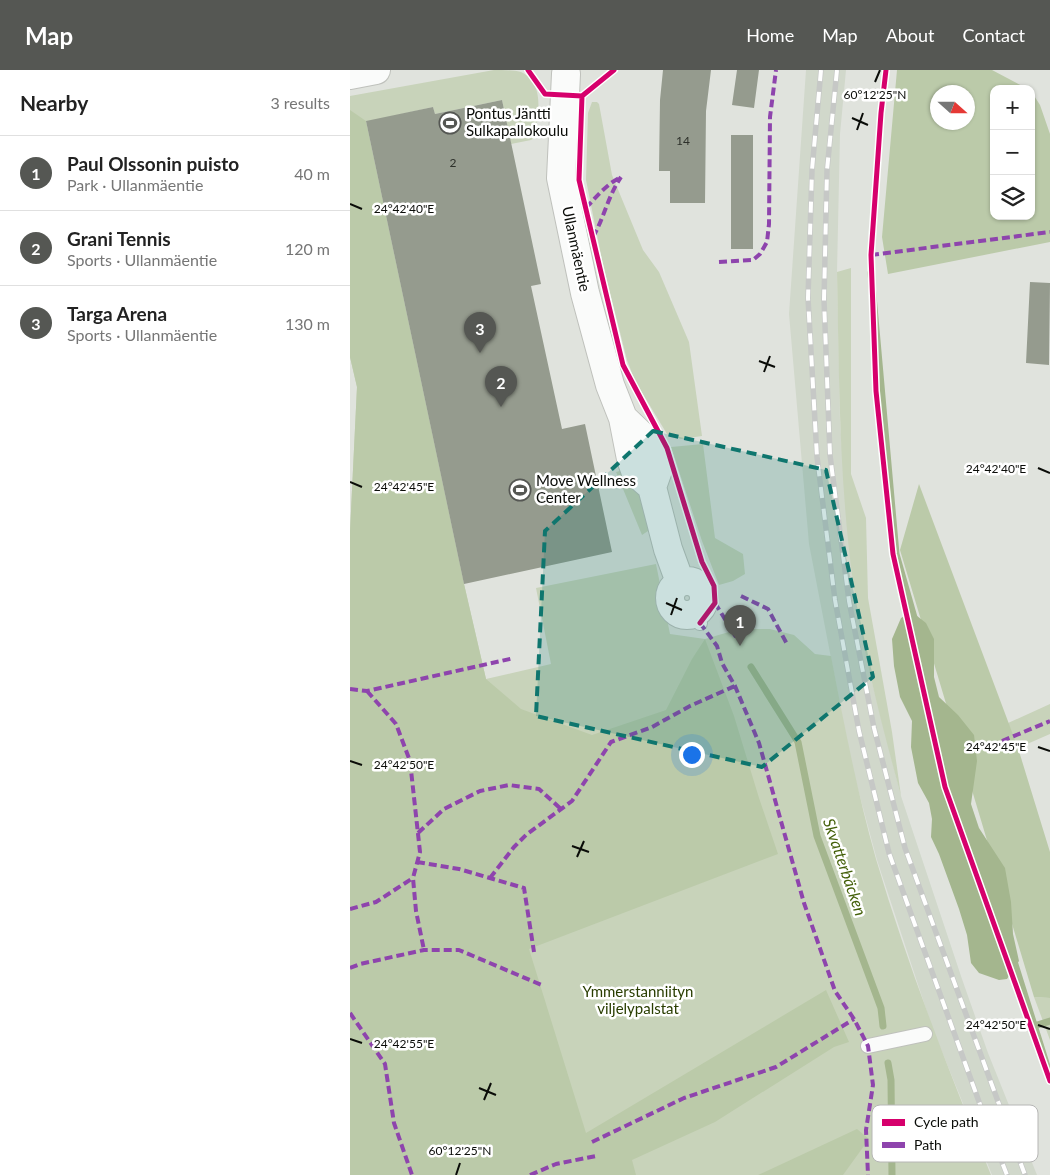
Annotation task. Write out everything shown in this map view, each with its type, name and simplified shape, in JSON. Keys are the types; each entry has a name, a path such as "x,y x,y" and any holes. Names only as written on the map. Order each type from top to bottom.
{"street":[{"name":"Ullanmäentie","path":"567,71 561,178 585,293 610,384 623,418 644,438 653,453 658,470 652,488 668,549 680,582 671,591 671,603 679,612 696,618"}],"lane":[{"path":"868,1046 924,1034"}],"highlighted area":[{"path":"653,431 826,470 873,677 762,767 536,716 545,531"}],"shaded area":[{"path":"806,70 846,70 840,134 837,272 840,421 853,582 871,678 901,796 962,979 1009,1105 964,1105 932,1027 877,860 852,767 809,544 789,314"},
{"path":"897,70 992,70 1020,85 990,85 990,220 1035,220 1035,97 1040,105 1050,134 1050,242 888,274 882,237"},
{"path":"350,110 366,121 464,584 486,679 521,709 592,735 666,710 692,659 705,639 734,716 778,854 529,949 586,1133 826,990 849,1042 834,1047 715,1122 632,1160 636,1175 350,1175 350,532 357,387 350,357"},
{"path":"919,484 1018,748 1050,852 1050,998 1034,997 900,550"},
{"path":"912,612 926,623 934,639 934,677 939,697 958,715 974,735 977,761 971,804 979,828 1005,868 1011,902 1013,934 1019,961 1007,979 999,980 979,973 971,963 967,935 959,909 931,837 932,819 929,803 918,783 911,747 912,721 900,697 894,666 892,639 901,618"},
{"path":"857,1129 869,1139 843,1175 758,1175"},
{"path":"987,1162 1032,1162 1037,1175 992,1175"}],"green space":[{"name":"Ymmerstanniityn viljelypalstat","path":"494,70 521,72 529,77 537,92 538,111 534,138 511,144 502,100 435,114 433,107 366,122 486,679 551,664 536,588 656,564 670,634 705,639 739,629 770,629 794,635 815,654 831,656 846,732 876,859 902,939 963,1105 872,1105 872,1162 986,1162 991,1175 350,1175 350,532 357,387 350,357 350,96"},
{"path":"592,102 599,104 612,175 643,250 659,272 689,342 702,436 681,439 667,434 635,381 627,360 603,265 586,180 588,113"},
{"path":"851,268 851,474 866,518 868,598 892,732 901,796 868,663 857,609 848,544 840,427 837,272"},
{"path":"703,444 715,538 743,554 745,574 733,581 719,585 702,541 671,447"},
{"path":"627,469 639,482 654,527 642,535 616,472"},
{"path":"1050,704 1050,734 1018,748 1008,723"},
{"path":"1034,997 1050,998 1050,1040"}],"building":[{"path":"663,70 711,70 706,111 705,203 670,203 670,171 659,171 660,100"},
{"path":"737,70 759,70 754,108 732,105"},
{"path":"502,100 541,284 531,286 562,429 585,424 612,552 464,584 366,121 433,107 435,114"},
{"path":"731,135 753,135 753,249 731,249"},
{"path":"1030,282 1050,283 1049,365 1026,363"}],"waterway":[{"path":"871,273 896,554 915,621"},
{"name":"Skvatterbäcken","path":"751,667 798,742 817,836 881,1008 883,1026"},
{"path":"1013,958 1050,1076"},
{"path":"1034,1026 1050,1021"},
{"name":"Skvatterbäcken","path":"888,1063 891,1080 891,1105"},
{"name":"Skvatterbäcken","path":"892,1162 892,1175"}],"railway":[{"path":"821,70 812,170 808,298 817,457 835,600 859,731 889,853 980,1105"},
{"path":"837,70 827,170 824,300 830,455 849,601 874,728 905,848 999,1105"},
{"path":"1002,1162 1007,1175"},
{"path":"1020,1162 1025,1175"}],"marked path":[{"path":"719,262 753,260 760,254 767,242 769,224 770,117 776,70"},
{"path":"593,237 621,177"},
{"path":"586,208 605,188 619,178"},
{"path":"871,255 1050,232"},
{"path":"741,596 768,609 787,644"},
{"path":"715,603 736,637"},
{"path":"700,623 717,646 722,663 735,686 759,743 804,903 835,991 854,1019 868,1046 873,1085 866,1130 868,1175"},
{"path":"350,689 367,691 514,658"},
{"path":"490,878 526,835 572,801 611,742 652,727 690,706 735,686"},
{"path":"367,691 396,724 410,761 420,852 413,878 416,911 424,950"},
{"path":"1002,741 1050,721"},
{"path":"418,833 444,809 480,791 509,785 539,789 561,809"},
{"path":"417,862 459,869 524,888 534,952"},
{"path":"350,909 376,902 413,878"},
{"path":"350,968 360,964 424,950 459,950 544,986"},
{"path":"350,1013 385,1064 394,1123 412,1175"},
{"path":"592,1142 684,1098 776,1067 854,1019"},
{"path":"530,1175 556,1164 596,1156"}],"cycle path":[{"path":"528,70 545,94 582,96 614,70"},
{"path":"886,70 881,113 871,255 876,391 893,554 945,787 1050,1081"},
{"path":"582,96 579,180 623,365 667,448 702,562 714,586 715,603 700,623"}],"place":[{"name":"Pontus Jäntti Sulkapallokoulu","path":"450,123"},
{"name":"Targa Arena","path":"480,353"},
{"name":"Grani Tennis","path":"501,407"},
{"name":"Move Wellness Center","path":"520,490"},
{"name":"Paul Olssonin puisto","path":"740,646"}]}
